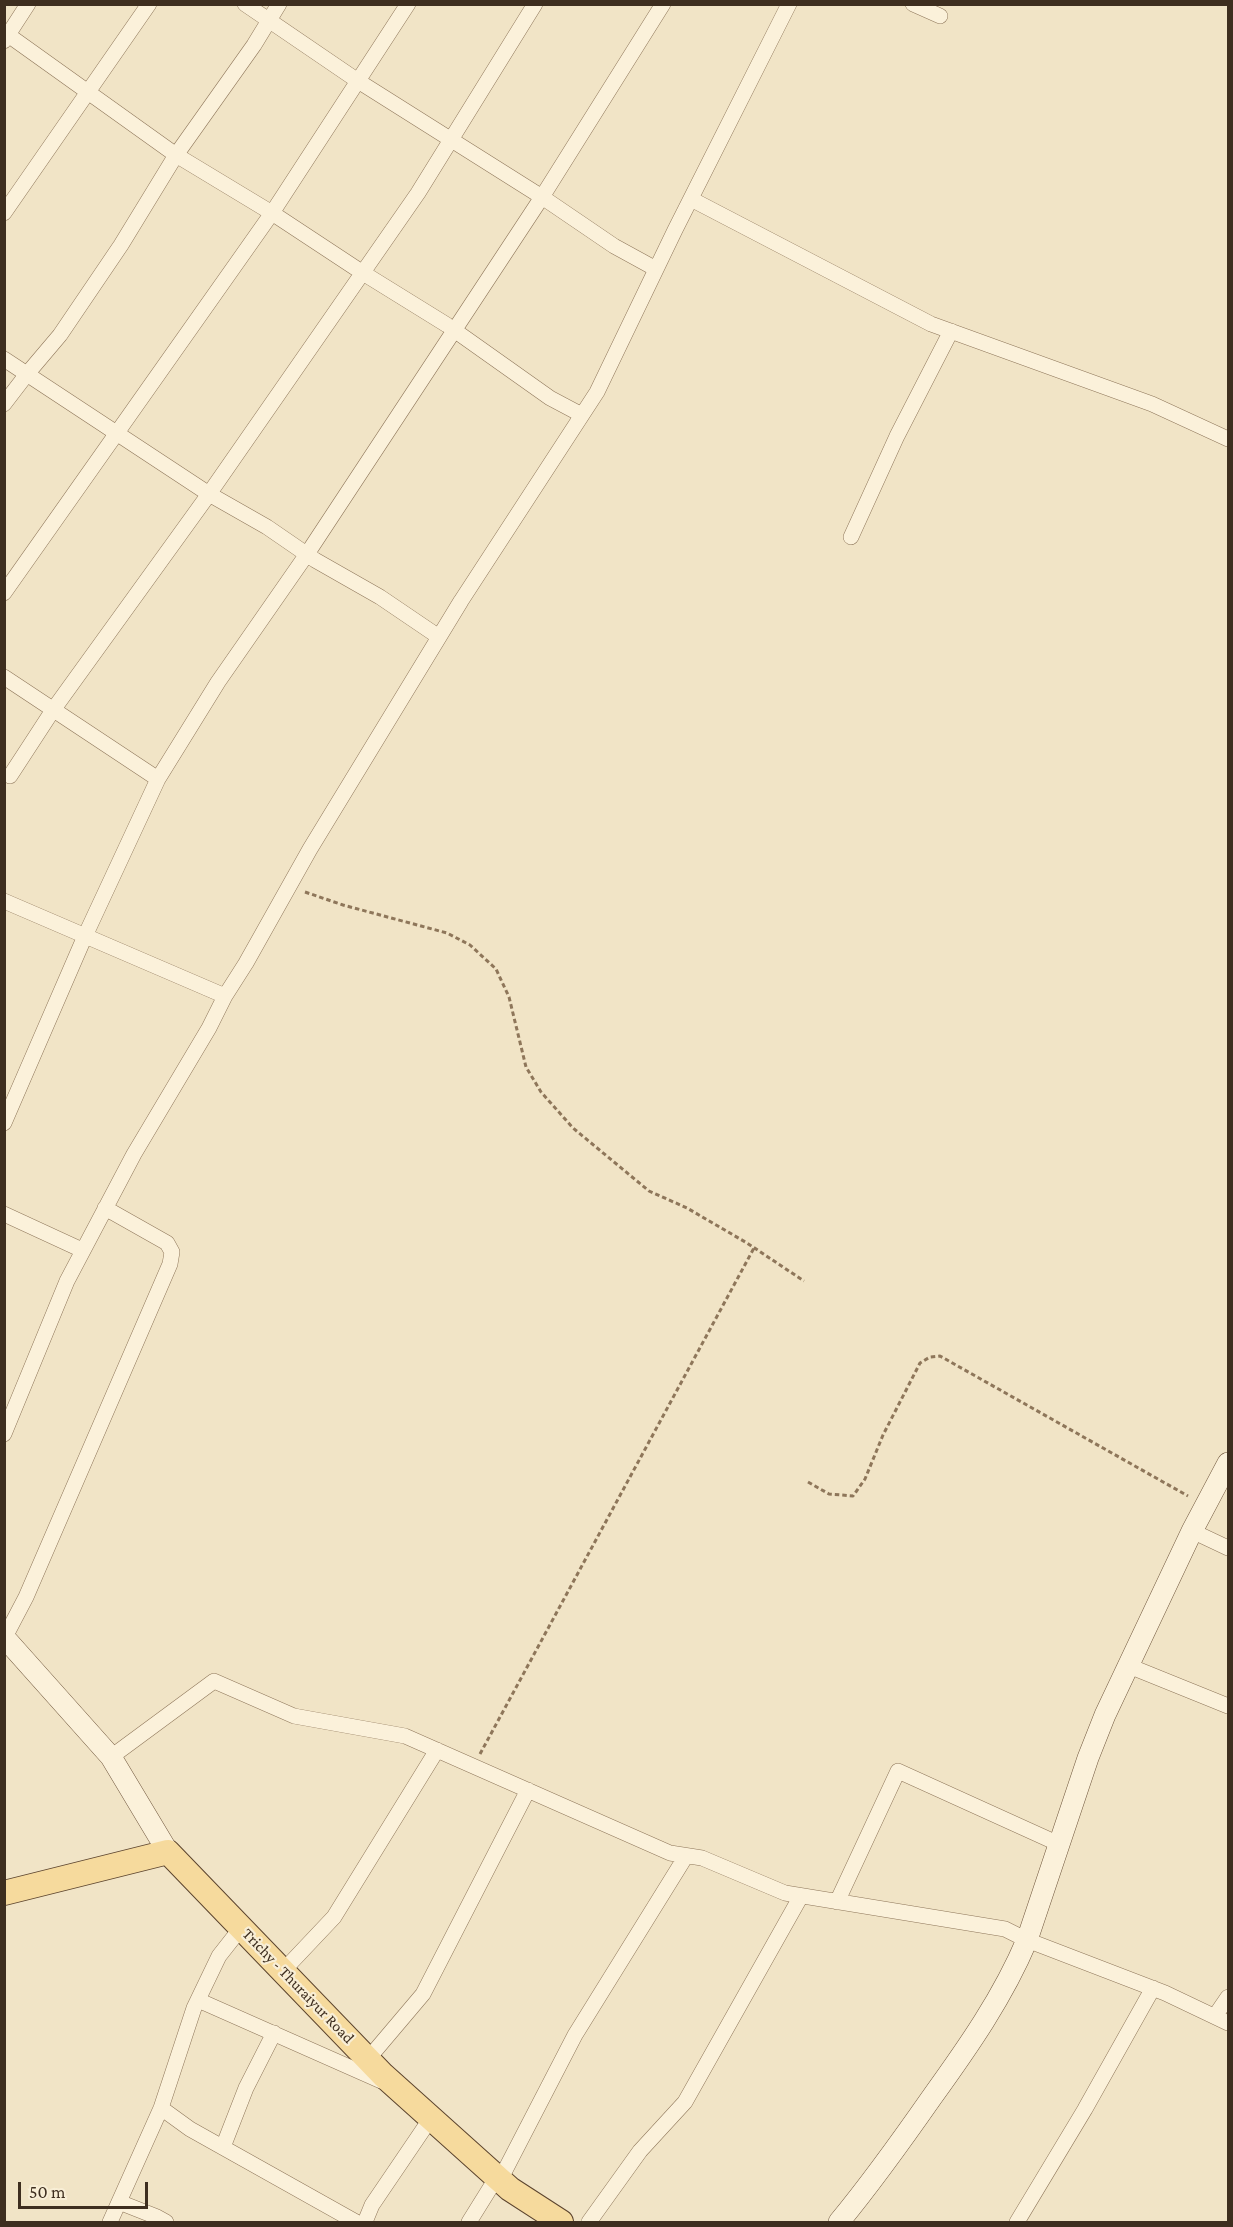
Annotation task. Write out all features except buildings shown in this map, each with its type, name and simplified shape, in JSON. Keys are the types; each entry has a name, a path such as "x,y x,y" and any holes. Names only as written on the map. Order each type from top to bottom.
{"main road":[{"path":"839,2223 862,2195 968,2046 1002,1992 1028,1940 1088,1758 1192,1531 1228,1463"},
{"path":"4,1893 168,1852 111,1757 5,1637"},
{"name":"Trichy - Thuraiyur Road","path":"168,1852 398,2088 510,2189 561,2223"}],"street":[{"path":"28,4 6,36 176,155 272,213 454,330 550,398 582,415"},
{"path":"4,213 149,4"},
{"path":"245,4 357,81 542,197 614,246 656,269"},
{"path":"4,404 60,335 121,245 176,155 254,45 279,4"},
{"path":"4,593 272,213 408,4"},
{"path":"10,776 54,710 209,494 363,273 452,141 535,4"},
{"path":"4,1123 85,936 158,779 218,682 307,554 542,197 663,4"},
{"path":"4,1434 67,1281 134,1154 209,1028 289,886 440,637 597,392 789,4"},
{"path":"913,4 940,16"},
{"path":"691,199 931,324 1152,404 1228,440"},
{"path":"850,537 897,436 951,331"},
{"path":"4,359 209,494 267,526 307,554 380,597 440,637"},
{"path":"4,677 158,779"},
{"path":"4,901 225,996"},
{"path":"5,1637 26,1597 170,1264 172,1252 167,1243 105,1208"},
{"path":"4,1214 82,1250"},
{"path":"1192,1531 1228,1548"},
{"path":"1129,1666 1228,1706"},
{"path":"111,1757 214,1681 294,1716 405,1736 670,1853 702,1858 785,1893 1005,1929 1153,1988 1222,2019 1228,1997"},
{"path":"283,1971 334,1917 437,1750"},
{"path":"837,1902 898,1771 1059,1844"},
{"path":"368,2059 423,1994 528,1790"},
{"path":"469,2223 498,2179 575,2035 686,1856"},
{"path":"589,2223 640,2151 685,2103 801,1896"},
{"path":"110,2223 161,2108 198,2000 219,1956 241,1928"},
{"path":"1017,2223 1153,1988"},
{"path":"198,2000 398,2088"},
{"path":"222,2147 246,2088 274,2033"},
{"path":"161,2108 190,2129 356,2223"},
{"path":"365,2223 372,2205 431,2118"},
{"path":"119,2202 157,2217 166,2223"}],"path":[{"path":"289,886 447,933 470,945 496,969 509,997 526,1067 541,1092 573,1128 649,1191 687,1208 804,1281"},
{"path":"473,1766 754,1248"},
{"path":"808,1482 829,1494 853,1496 865,1479 883,1435 920,1363 930,1357 940,1356 1206,1506"}]}
